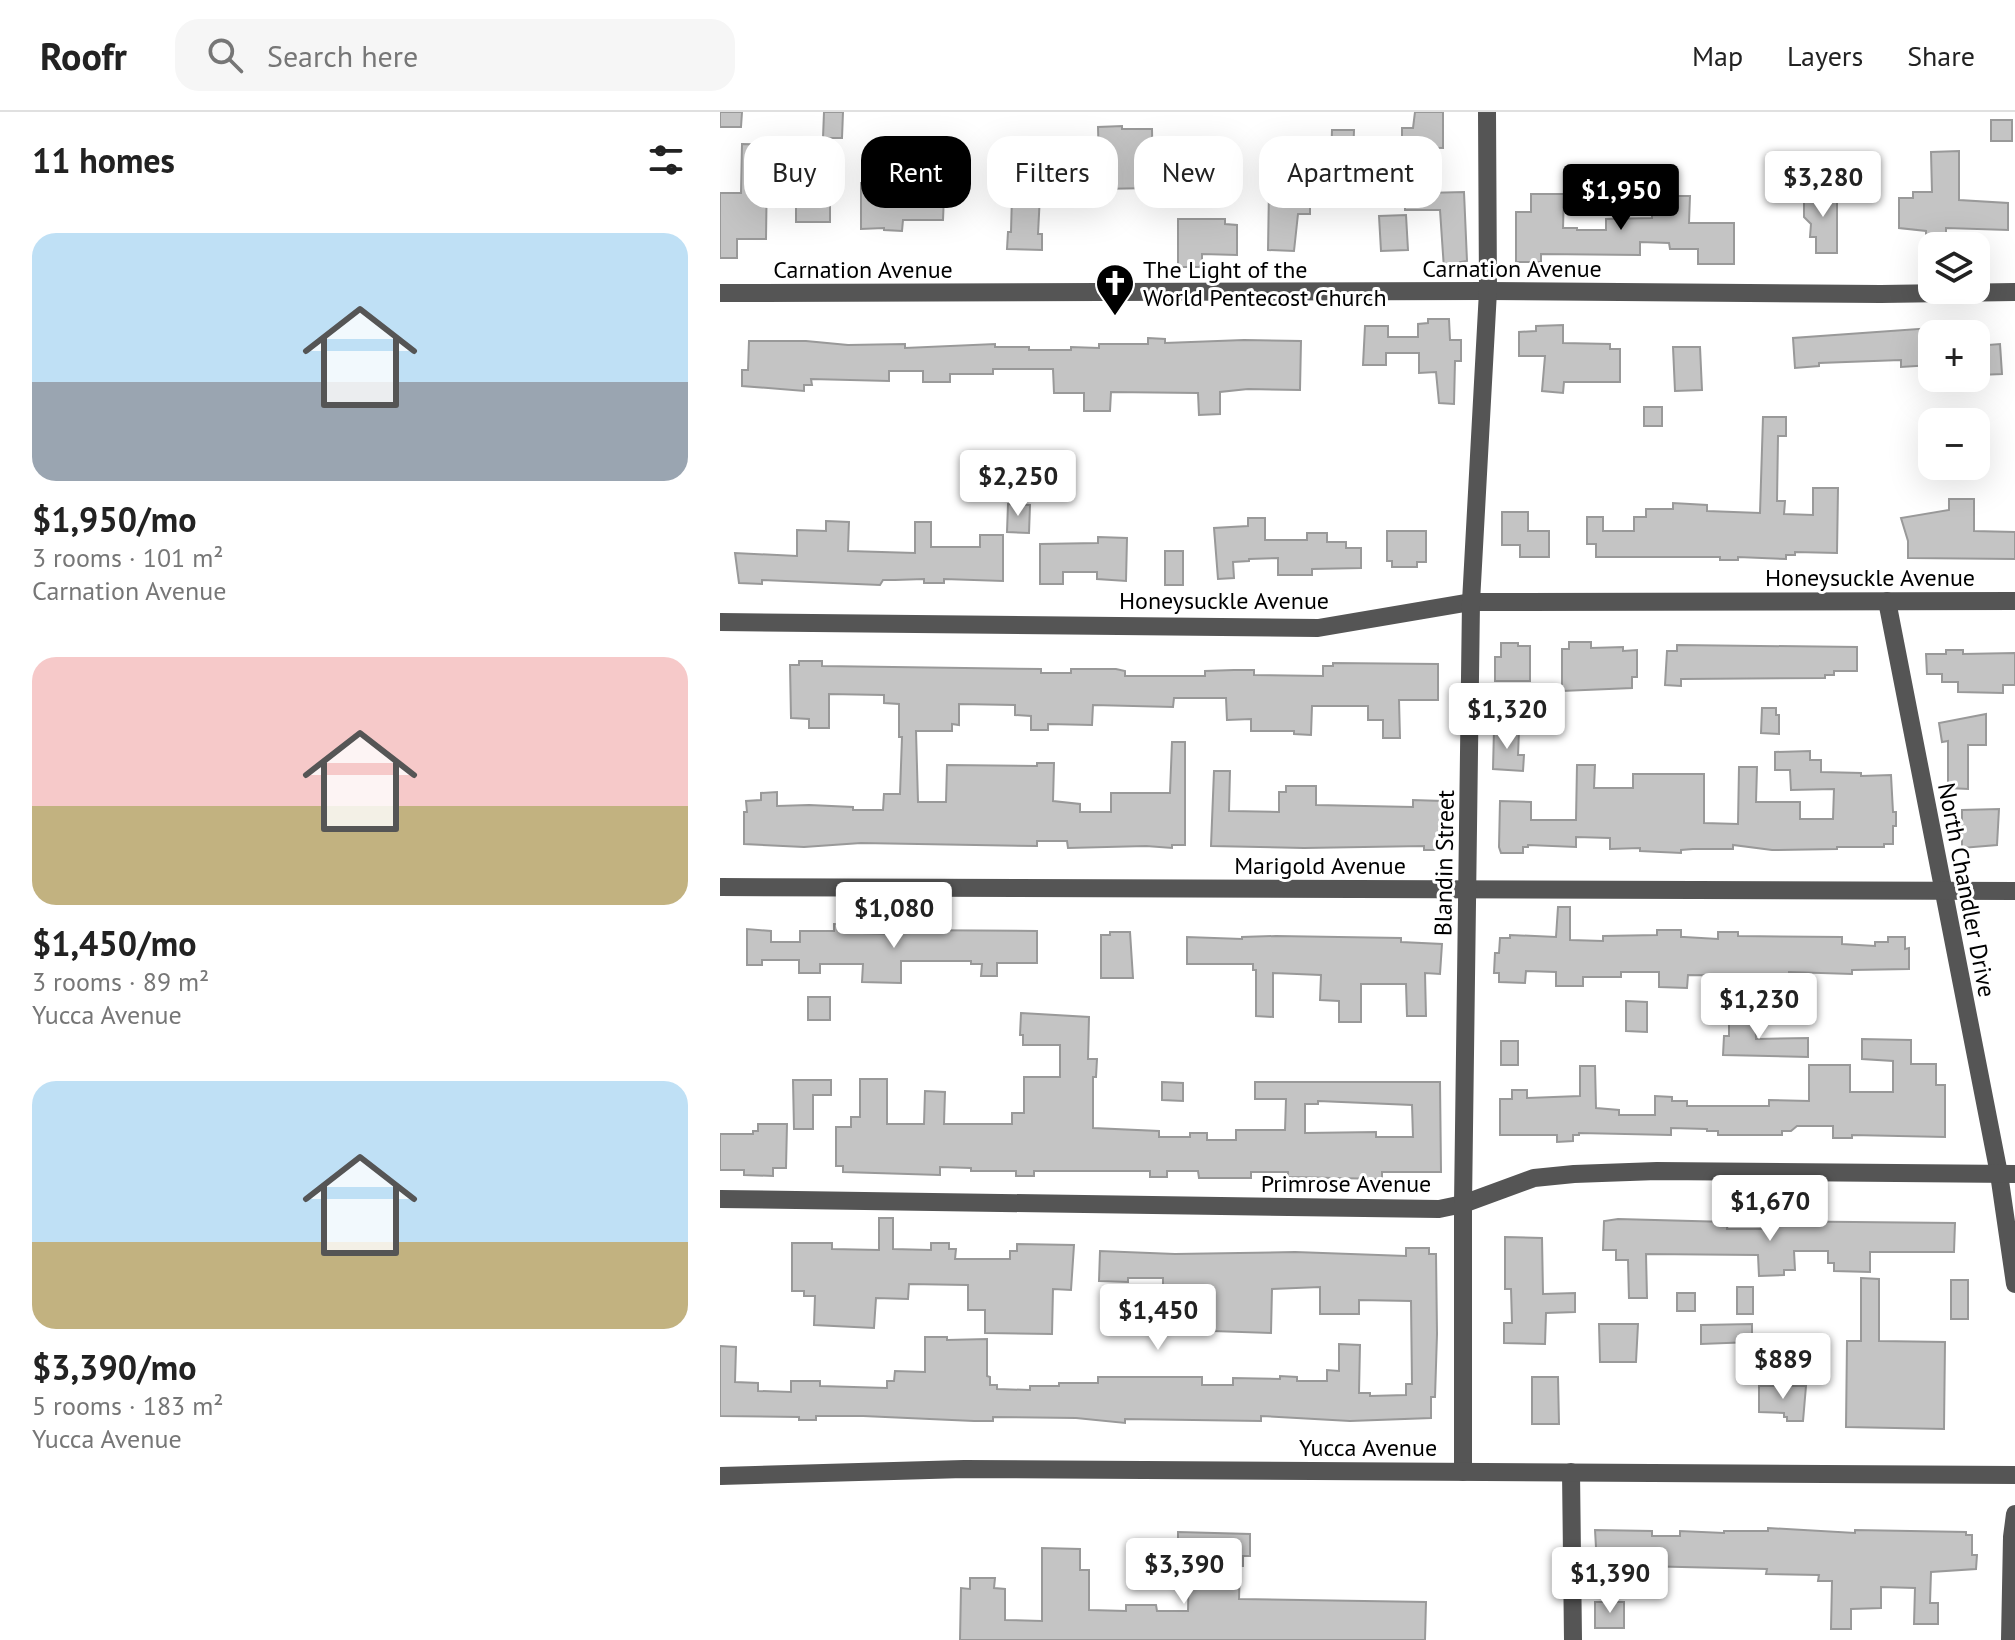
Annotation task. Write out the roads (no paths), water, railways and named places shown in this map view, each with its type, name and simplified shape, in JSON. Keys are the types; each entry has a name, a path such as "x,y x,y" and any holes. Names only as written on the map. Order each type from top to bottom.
{"street":[{"name":"Blandin Street","path":"1463,1472 1463,1204 1471,602 1488,291 1487,112"},
{"name":"Carnation Avenue","path":"720,293 2015,292"},
{"name":"North Chandler Drive","path":"1887,601 1942,891 2007,1174 2015,1284"},
{"name":"Honeysuckle Avenue","path":"720,622 1318,628 1471,602 2015,601"},
{"name":"Marigold Avenue","path":"720,887 2015,891"},
{"name":"Primrose Avenue","path":"720,1199 1439,1209 1463,1204 1534,1178 1574,1174 1657,1171 2007,1174"},
{"name":"Yucca Avenue","path":"720,1476 964,1469 2015,1475"},
{"path":"1571,1472 1573,1640"},
{"path":"2010,1640 2015,1514"}],"place":[{"name":"The Light of the World Pentecost Church","path":"1115,317"}]}
